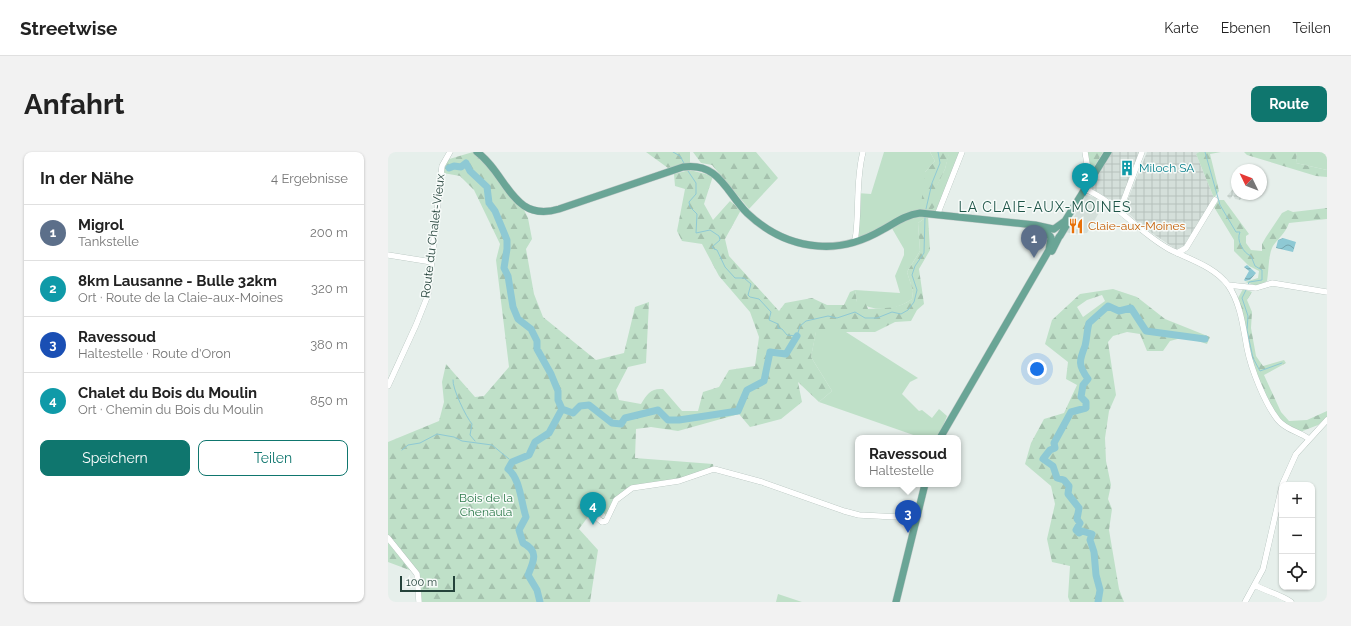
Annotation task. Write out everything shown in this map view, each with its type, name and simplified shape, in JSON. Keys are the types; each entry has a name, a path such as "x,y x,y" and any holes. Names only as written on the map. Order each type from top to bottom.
{"main road":[{"path":"477,152 491,164 520,203 527,209 542,213 559,209 683,167 693,166 708,170 722,182 746,212 773,233 786,239 819,246 835,246 855,241 870,236 904,217 920,213 938,213 1026,224 1052,233 1055,239 1059,237"},
{"path":"942,435 974,377 1039,273 1078,201 1108,152"},
{"path":"1012,315 1050,246 1052,233 1065,221 1078,201"},
{"path":"896,602 924,487"}],"street":[{"name":"Route du Chalet-Vieux","path":"388,386 423,310 428,295 442,166 450,152"},
{"path":"855,241 857,228 857,181 863,152"},
{"path":"938,213 962,152"},
{"path":"1085,152 1090,181"},
{"path":"1120,210 1142,152"},
{"path":"1085,189 1101,197 1120,210 1144,231 1177,253 1195,260 1228,285 1242,316 1250,360 1268,404 1278,421 1309,439"},
{"path":"1177,253 1186,248 1215,200"},
{"path":"388,255 432,262"},
{"path":"1228,285 1250,288 1272,283 1327,292"},
{"path":"1284,482 1296,454 1327,420"},
{"path":"595,516 602,522 606,521 616,500 632,488 679,481 707,471 720,470 762,482 859,515 916,518"},
{"path":"1245,602 1263,569 1279,499"},
{"path":"388,538 417,574 420,602"},
{"path":"1255,585 1266,592 1286,598 1291,602"}],"shaded area":[{"path":"1110,152 1141,152 1123,200 1118,204 1092,189 1091,186"},
{"path":"1147,152 1199,152 1196,154 1214,198 1183,247 1177,250 1143,227 1127,212 1126,204"},
{"path":"1231,191 1230,199 1227,196"},
{"path":"1086,195 1098,198 1096,204 1100,211 1087,233 1073,234 1066,232"}],"green space":[{"name":"Bois de la Chenaula","path":"473,152 480,156 524,210 528,218 532,239 526,249 534,294 543,317 596,360 624,353 635,307 649,302 646,363 628,367 616,390 619,400 641,404 650,392 663,389 682,411 698,411 703,392 719,387 729,370 755,366 759,337 750,312 719,276 702,244 682,241 677,231 685,189 675,186 674,174 690,170 713,176 704,204 713,220 730,201 741,210 725,239 729,256 779,311 785,303 812,298 827,305 844,305 850,292 855,290 857,302 865,302 868,309 902,305 912,299 913,291 907,272 920,251 918,223 928,216 930,250 919,269 924,304 917,310 911,321 895,322 875,332 816,332 811,357 832,391 819,402 798,382 802,402 781,419 750,427 739,414 678,431 651,427 636,429 635,458 713,464 714,469 679,481 640,486 616,500 608,517 596,506 579,529 598,550 590,602 421,602 420,574 388,562 388,442 439,421 444,402 442,382 446,364 475,397 484,396 509,367 496,260 500,244 474,190 460,176 443,173 446,160"},
{"path":"646,152 690,152 690,163 668,168"},
{"path":"693,152 756,152 778,178 749,209 712,165 701,163"},
{"path":"884,152 930,152 935,161 925,172 937,205 937,185 945,169 949,152 960,152 938,213 928,216 918,223 920,251 907,272 913,291 912,299 899,306 878,309 857,302 855,290 900,293 895,276 904,255 904,249 890,225 855,241 857,193 871,194"},
{"path":"930,152 949,152 949,154 945,169 937,186 937,205 929,212 920,213 925,172 935,161"},
{"path":"1087,152 1103,152 1093,169 1089,170"},
{"path":"1199,152 1221,152 1210,154 1219,191 1214,198 1196,154"},
{"path":"1244,152 1297,152 1296,163 1327,170 1327,177 1316,176 1247,155"},
{"path":"1297,152 1327,152 1327,170 1296,163"},
{"path":"1219,200 1224,200 1249,234 1246,236 1246,243 1251,250 1262,251 1262,244 1266,237 1282,213 1288,210 1293,212 1327,208 1327,219 1289,223 1286,230 1271,250 1267,281 1258,286 1245,282 1258,278 1259,271 1249,266 1234,251 1234,240 1214,207"},
{"path":"1113,289 1137,297 1165,319 1210,337 1207,344 1185,337 1170,341 1163,351 1147,351 1140,334 1127,332 1113,336 1108,342 1116,395 1109,411 1105,438 1106,461 1111,485 1108,499 1112,509 1109,530 1119,589 1124,602 1070,602 1068,597 1070,566 1052,562 1047,539 1055,504 1051,486 1025,464 1031,443 1044,419 1064,413 1077,385 1066,379 1068,362 1045,344 1052,320 1080,294","holes":["1102,295 1105,301 1083,317 1077,307 1087,300"]},
{"path":"1243,289 1252,292 1247,300 1252,312 1251,328 1256,356 1263,366 1284,360 1286,363 1264,375 1281,412 1289,421 1307,420 1327,411 1327,417 1318,425 1300,432 1281,421 1269,404 1251,357 1238,298"},
{"path":"816,331 846,332 918,378 910,382 902,394 919,411 922,410 932,418 939,409 947,416 939,435 913,435 819,402 832,391 811,357"},
{"path":"778,594 802,602 776,602"}],"water":[{"path":"1283,238 1296,242 1293,252 1276,248 1278,240"},
{"path":"1247,265 1256,273 1250,280 1245,281 1244,280 1249,271 1244,267"}],"waterway":[{"path":"673,152 680,156 685,165"},
{"path":"926,209 932,183 940,163 938,152"},
{"path":"1205,152 1220,205 1236,232 1240,232 1239,239 1241,246 1245,252 1251,256 1255,266 1262,270 1262,280 1249,282 1248,285"},
{"path":"449,168 454,166 461,167 466,163 470,171 487,187 489,203 495,211 507,240 504,268 508,276 513,307 518,319 531,329 537,341 537,349 551,374 558,391 558,400 562,409"},
{"path":"688,171 696,183 696,194 689,202 690,207 697,214 696,233 710,230 719,236 720,240 712,247 717,250 725,267 735,278 744,278 751,284 748,295 759,299 771,312 769,320 778,324 778,328 782,329 787,335 797,336 800,326 806,321 828,316 837,318 855,312 865,318 877,318 892,312 901,314 908,310 914,302 917,290 912,275 915,266 924,253 925,217"},
{"path":"1246,290 1242,298 1248,316 1247,330 1253,358 1260,371 1282,363"},
{"path":"1098,602 1100,590 1096,575 1094,552 1090,540 1092,534 1082,531 1079,533 1076,530 1080,523 1077,519 1079,508 1068,494 1069,486 1064,480 1057,478 1053,466 1043,459 1050,450 1055,448 1054,443 1071,412 1086,408 1086,402 1081,397 1083,385 1088,379 1082,370 1080,363 1086,343 1089,323 1108,306 1119,311 1131,308 1146,331 1205,339"},
{"path":"540,602 537,590 528,575 534,557 533,553 531,549 523,543 519,530 526,517 518,484 508,469 512,462 529,455 535,442 549,433 562,409 573,413 580,406 589,405 612,423 621,424 625,418 658,410 668,420 679,420 738,411 747,390 764,381 770,352 786,354 797,336"},
{"path":"453,380 453,384 460,402 472,424 470,435 475,441"},
{"path":"402,450 408,445 420,443 437,434 454,437 462,441 492,445 509,459"}],"place":[{"name":"Miloch SA","path":"1127,168"},
{"name":"8km Lausanne - Bulle 32km","path":"1085,196"},
{"name":"Claie-aux-Moines","path":"1076,226"},
{"name":"Migrol","path":"1034,258"},
{"name":"Chalet du Bois du Moulin","path":"593,525"},
{"name":"Ravessoud","path":"908,533"}],"district":[{"name":"LA CLAIE-AUX-MOINES","path":"1045,207"}]}
